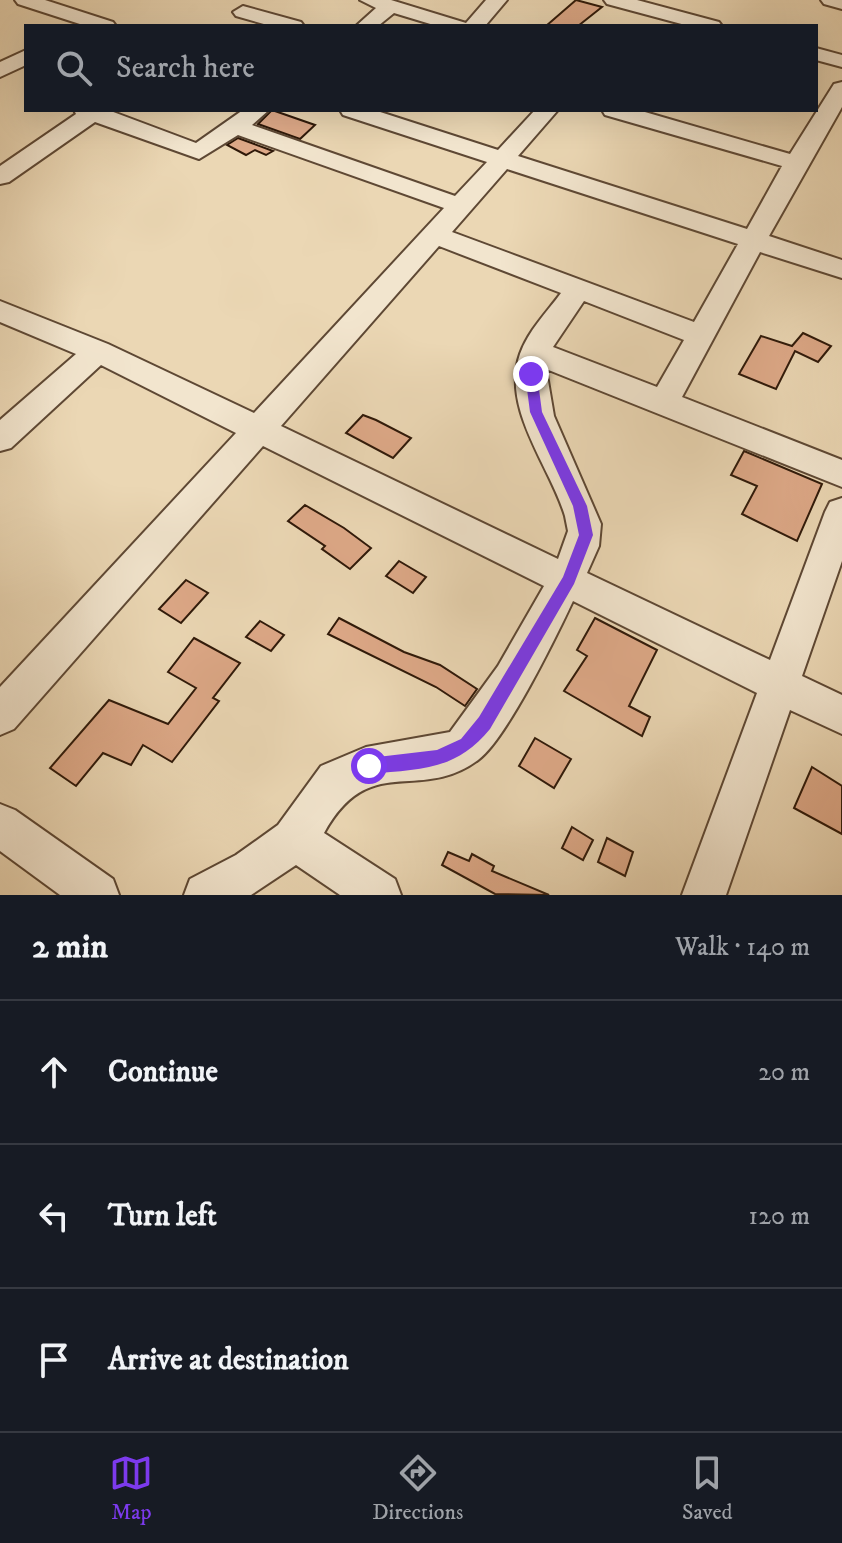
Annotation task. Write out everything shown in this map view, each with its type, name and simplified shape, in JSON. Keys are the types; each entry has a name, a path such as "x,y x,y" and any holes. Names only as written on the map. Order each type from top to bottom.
{"street":[{"path":"25,0 79,22"},
{"path":"370,0 451,24"},
{"path":"476,24 497,0"},
{"path":"614,0 640,3 706,24"},
{"path":"831,0 842,3"},
{"path":"621,24 640,3"},
{"path":"225,24 252,6 290,24"},
{"path":"368,24 391,6"},
{"path":"818,55 842,61"},
{"path":"24,57 0,74 24,86"},
{"path":"664,402 796,163 832,125 842,89"},
{"path":"0,177 91,112"},
{"path":"95,112 199,152 255,112"},
{"path":"322,156 366,112 503,161 842,269"},
{"path":"0,716 545,112"},
{"path":"620,112 796,163"},
{"path":"236,127 461,206"},
{"path":"435,235 703,336"},
{"path":"206,895 237,879 295,839 320,797 338,779 369,766 438,758 467,745 485,723 569,579 586,535 580,506 536,412 531,374 536,352 579,288"},
{"path":"0,311 98,351 842,715"},
{"path":"0,439 98,351"},
{"path":"536,352 842,474"},
{"path":"704,895 842,512"},
{"path":"0,825 97,895"},
{"path":"295,839 379,895"}],"building":[{"path":"576,0 602,7 581,24 548,24"},
{"path":"270,112 278,112 315,125 300,139 258,124"},
{"path":"238,138 273,151 266,155 255,150 246,155 227,145"},
{"path":"803,333 831,346 818,362 795,351 776,389 739,374 761,336 792,346"},
{"path":"363,415 411,438 393,458 346,433"},
{"path":"744,451 822,484 797,541 742,514 757,486 731,475"},
{"path":"305,505 371,548 350,569 322,549 325,546 288,521"},
{"path":"399,561 426,577 413,593 386,576"},
{"path":"186,580 208,593 181,623 159,609"},
{"path":"339,618 404,652 440,665 477,689 465,706 436,687 328,634"},
{"path":"595,618 657,650 629,706 650,717 642,736 564,691 587,656 577,650"},
{"path":"260,621 284,635 271,651 246,637"},
{"path":"194,638 240,663 213,698 219,701 172,762 143,745 131,765 103,753 76,786 50,768 109,700 168,724 196,688 168,672"},
{"path":"535,738 571,759 554,788 519,766"},
{"path":"812,767 842,786 842,834 794,808"},
{"path":"572,827 593,840 583,860 562,848"},
{"path":"607,838 633,852 625,876 598,862"},
{"path":"448,852 469,861 472,854 494,866 492,871 549,895 495,894 442,865"}],"route":[{"path":"369,766 438,758 467,745 485,723 569,579 586,535 580,506 536,412 531,374"}]}
